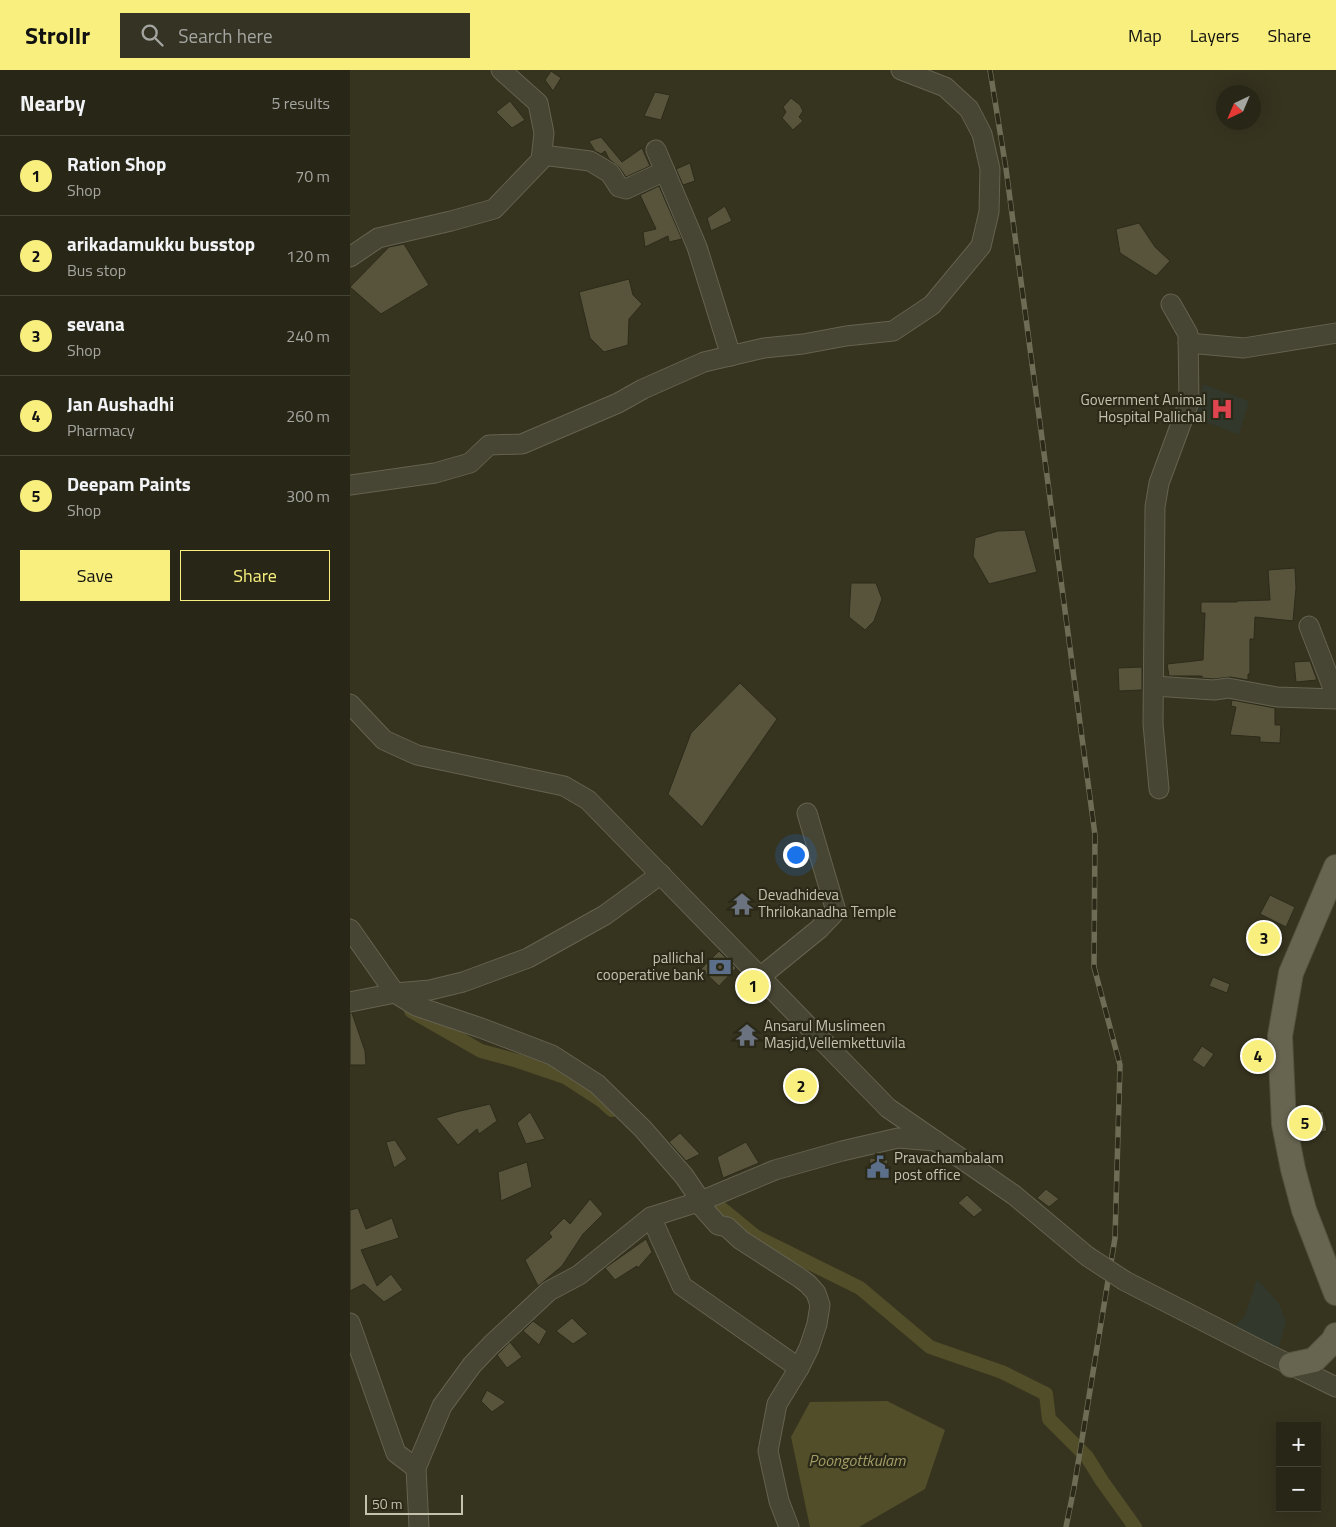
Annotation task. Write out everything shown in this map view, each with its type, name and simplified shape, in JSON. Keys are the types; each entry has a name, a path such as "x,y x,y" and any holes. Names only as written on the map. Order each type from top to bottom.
{"main road":[{"path":"1333,876 1305,923 1291,973 1280,1036 1284,1124 1293,1169 1304,1210 1336,1293"},
{"path":"1291,1365 1314,1360 1333,1341 1336,1335"}],"street":[{"path":"352,253 378,238 451,222 494,209 541,160 544,132 538,103 501,70"},
{"path":"350,485 435,473 470,463 489,445 522,444 618,403 643,389 704,362 764,348 893,331 932,305 981,246 989,212 990,169 982,134 970,109 945,87 901,70"},
{"path":"656,150 697,247 730,356"},
{"path":"542,154 590,161 610,173 620,187 626,189 664,171"},
{"path":"1159,789 1153,724 1155,507 1159,483 1189,402 1188,334 1171,304"},
{"path":"1188,343 1244,348 1336,333"},
{"path":"1154,686 1214,690 1228,688 1277,697 1336,698 1309,626"},
{"path":"350,704 384,740 417,755 564,786 588,800 888,1108 1014,1195 1087,1256 1125,1281 1336,1387"},
{"path":"760,977 819,929 836,911 807,813"},
{"path":"350,1002 394,993 430,990 462,982 528,958 605,915 661,874"},
{"path":"350,929 394,993 416,1006 552,1055 597,1084 644,1129 684,1176 701,1201 702,1207 718,1225 727,1227 741,1240 800,1278 816,1293 820,1305 818,1324 799,1368 777,1404 768,1451 779,1501 789,1527"},
{"path":"419,1527 416,1468 442,1406 472,1365 549,1290 579,1276 651,1217 701,1201 775,1170 842,1150 898,1138 936,1141"},
{"path":"651,1217 682,1286 799,1368"},
{"path":"350,1323 396,1454 416,1468"}],"shaded area":[{"name":"Government Animal Hospital Pallichal","path":"1203,384 1249,401 1239,435 1196,418"},
{"path":"1257,1279 1279,1303 1286,1322 1278,1350 1249,1336 1235,1326 1245,1316"}],"water":[{"name":"Poongottkulam","path":"887,1401 945,1430 925,1489 859,1527 810,1527 791,1437 810,1402"}],"building":[{"path":"551,71 561,78 553,91 545,80"},
{"path":"655,92 670,95 661,120 644,116"},
{"path":"791,98 800,105 803,111 799,117 803,121 793,130 782,118 786,112 783,107"},
{"path":"510,101 525,120 512,128 496,112"},
{"path":"601,137 622,162 642,148 650,166 626,177 619,167 609,159 605,151 601,154 595,151 589,141"},
{"path":"690,163 695,181 683,185 676,169"},
{"path":"659,186 682,239 669,242 668,236 645,247 643,232 656,229 640,195"},
{"path":"725,206 732,221 711,231 707,218"},
{"path":"1139,223 1155,247 1170,261 1156,276 1120,253 1116,229"},
{"path":"404,244 429,285 381,314 350,287 389,247"},
{"path":"629,279 633,295 642,304 629,319 628,345 604,352 590,338 579,292"},
{"path":"1025,530 1037,572 989,584 973,556 975,538 998,531"},
{"path":"1295,568 1296,588 1293,621 1255,617 1254,639 1250,639 1250,674 1248,674 1248,680 1230,677 1214,679 1202,678 1202,676 1169,676 1167,664 1203,660 1205,613 1201,613 1201,602 1270,600 1268,570"},
{"path":"851,583 876,583 882,599 874,621 865,630 849,617"},
{"path":"1310,661 1317,680 1296,682 1294,662"},
{"path":"1142,667 1142,690 1119,691 1118,668"},
{"path":"740,683 777,719 702,827 668,794 691,733"},
{"path":"1232,700 1275,708 1275,725 1281,725 1280,743 1260,742 1260,737 1230,735 1236,707 1231,706"},
{"path":"1270,895 1295,907 1286,927 1260,914"},
{"name":"pallichal cooperative bank","path":"719,951 736,968 719,986 701,969"},
{"path":"1213,977 1230,984 1227,993 1209,986"},
{"path":"350,1013 352,1013 365,1051 366,1065 350,1065"},
{"path":"1202,1046 1214,1054 1204,1068 1192,1060"},
{"path":"490,1104 497,1121 479,1134 477,1129 458,1145 436,1118 456,1112"},
{"path":"1323,1111 1327,1131 1306,1135 1302,1116"},
{"path":"530,1112 545,1139 526,1144 517,1123"},
{"path":"680,1133 700,1154 686,1161 669,1142"},
{"path":"395,1140 407,1159 394,1168 386,1142"},
{"path":"746,1142 759,1163 723,1178 717,1157"},
{"name":"Pravachambalam post office","path":"870,1158 888,1160 886,1176 868,1174"},
{"path":"527,1162 532,1187 501,1201 498,1172"},
{"path":"1046,1189 1059,1199 1049,1207 1037,1198"},
{"path":"967,1195 983,1210 974,1217 958,1203"},
{"path":"590,1199 603,1214 583,1234 562,1266 538,1286 525,1260 552,1237 549,1233 564,1218 570,1224"},
{"path":"358,1208 366,1229 392,1218 399,1238 361,1250 377,1286 391,1274 403,1290 384,1302 364,1284 350,1291 350,1210"},
{"path":"646,1239 652,1252 638,1268 637,1266 615,1280 605,1268"},
{"path":"572,1318 588,1334 573,1344 556,1331"},
{"path":"533,1321 547,1331 539,1345 523,1331"},
{"path":"510,1342 522,1357 507,1368 497,1355"},
{"path":"487,1390 506,1402 492,1412 481,1401"}],"waterway":[{"path":"411,1011 481,1051 565,1077 602,1101 612,1110"},
{"path":"716,1204 755,1236 860,1288 930,1347 1002,1372 1046,1394 1049,1419 1087,1457 1135,1527"}],"railway":[{"path":"990,70 1006,169 1095,835 1094,967 1120,1065 1115,1238 1066,1527"}],"place":[{"name":"Government Animal Hospital Pallichal","path":"1222,409"},
{"name":"Devadhideva Thrilokanadha Temple","path":"742,904"},
{"name":"sevana","path":"1264,938"},
{"name":"pallichal cooperative bank","path":"720,967"},
{"name":"Ration Shop","path":"753,986"},
{"name":"Ansarul Muslimeen Masjid,Vellemkettuvila","path":"747,1035"},
{"name":"Jan Aushadhi","path":"1258,1056"},
{"name":"arikadamukku busstop","path":"801,1086"},
{"name":"Deepam Paints","path":"1305,1123"},
{"name":"Pravachambalam post office","path":"878,1167"}]}
